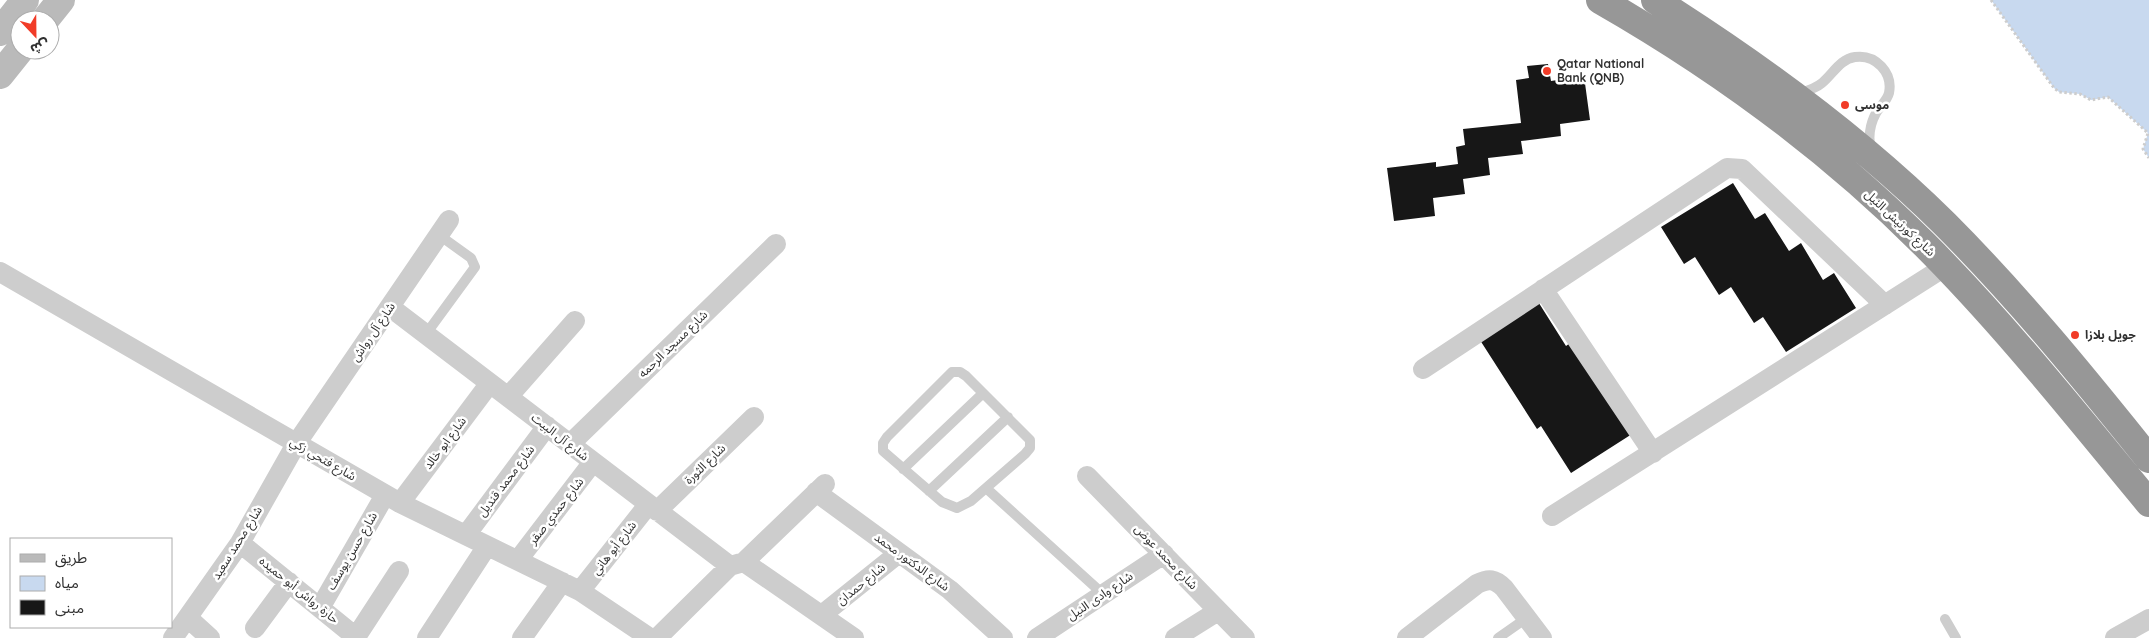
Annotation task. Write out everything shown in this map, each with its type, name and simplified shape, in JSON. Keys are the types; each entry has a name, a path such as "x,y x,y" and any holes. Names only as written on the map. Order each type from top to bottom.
{"highway":[{"name":"شارع كورنيش النيل","path":"1600,0 1699,61 1778,117 1853,179 1946,266 1996,320 2149,503"},
{"path":"1655,0 1714,37 1795,94 1944,223 2013,294 2149,459"}],"street":[{"path":"0,32 25,0"},
{"path":"53,10 61,0"},
{"path":"0,75 12,60"},
{"path":"1423,369 1727,168 1734,167 1742,169 1885,305"},
{"name":"شارع آل رواش","path":"296,444 444,228"},
{"name":"شارع مسجد الرحمه","path":"570,444 776,244"},
{"path":"1552,516 1946,266"},
{"name":"شارع فتحي زكي","path":"0,272 392,499 571,586 650,638"},
{"path":"1543,289 1653,453"},
{"name":"شارع آل البيت","path":"390,307 652,508 737,564 823,614 854,638"},
{"path":"508,397 575,321"},
{"name":"شارع ابو خالد","path":"392,499 490,383"},
{"name":"شارع الثورة","path":"652,508 754,417"},
{"name":"شارع محمد قنديل","path":"466,535 547,426"},
{"name":"شارع محمد سعيد","path":"173,638 240,543 296,444"},
{"name":"شارع حمدي صقر","path":"518,560 594,462"},
{"name":"شارع محمد عوض","path":"1087,476 1245,638"},
{"name":"شارع الدكتور محمد","path":"737,564 820,488 899,553 950,590 1003,638"},
{"name":"شارع حسن يوسف","path":"320,608 392,499"},
{"name":"شارع أبو هاني","path":"522,638 571,586 652,508"},
{"name":"حارة رواش أبو حميده","path":"240,543 320,608 348,635"},
{"path":"427,638 488,546"},
{"name":"شارع حمدان","path":"823,614 899,553"},
{"name":"شارع وادى النيل","path":"1037,638 1164,554"},
{"path":"656,638 737,564"},
{"path":"348,635 399,571"},
{"path":"1407,638 1486,579 1497,581 1542,638"},
{"path":"255,628 289,582"},
{"path":"1175,638 1218,611"},
{"path":"188,618 210,638"},
{"path":"2115,638 2149,619"}],"lane":[{"path":"1795,94 1820,84 1837,67 1854,57 1864,57 1882,67 1888,76 1890,86 1888,96 1876,112 1871,127 1869,143 1872,159"},
{"path":"426,334 475,267 471,258 444,228"},
{"path":"952,372 960,372 1008,417 1030,440 1030,448 986,488 964,506 957,508 949,507 928,491 887,457 883,450 882,443 952,372"},
{"path":"902,470 983,393"},
{"path":"928,491 1008,417"},
{"path":"986,488 1103,594"},
{"path":"1498,638 1528,618"},
{"path":"1945,619 1956,638"}],"path":[{"path":"1991,0 2054,88 2059,92 2080,94 2091,100 2108,97 2148,133 2144,149 2149,158"}],"water":[{"path":"1991,0 2149,0 2149,158 2143,149 2148,133 2108,97 2091,100 2080,94 2059,92 2054,88"}],"building":[{"path":"1548,64 1551,81 1584,76 1590,120 1560,124 1561,136 1521,141 1523,154 1488,158 1490,175 1463,179 1465,194 1433,198 1435,216 1394,221 1387,168 1436,162 1436,167 1458,164 1456,147 1465,145 1463,129 1521,123 1516,80 1529,78 1527,66"},
{"path":"1733,183 1755,219 1765,213 1789,251 1801,243 1823,280 1834,273 1856,308 1786,352 1763,317 1754,323 1731,287 1719,295 1695,257 1684,264 1661,227"},
{"path":"1537,300 1566,346 1570,343 1632,434 1571,473 1541,426 1537,429 1478,337"}],"place":[{"name":"Qatar National Bank (QNB)","path":"1547,71"},
{"name":"موسى","path":"1845,105"},
{"name":"جويل بلازا","path":"2075,335"}]}
